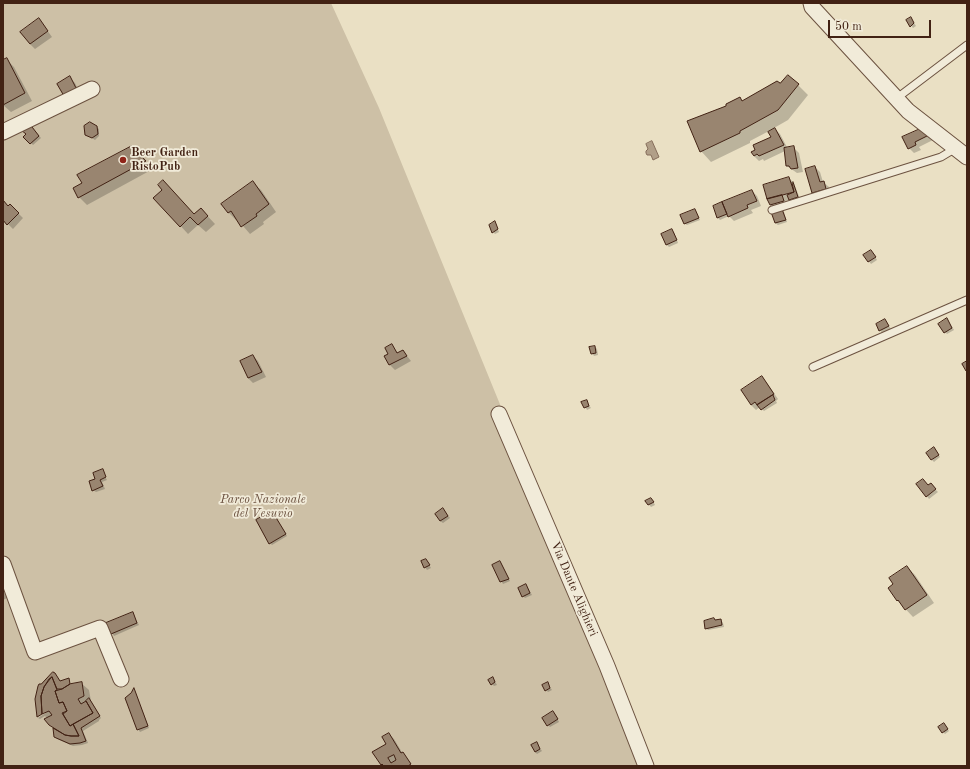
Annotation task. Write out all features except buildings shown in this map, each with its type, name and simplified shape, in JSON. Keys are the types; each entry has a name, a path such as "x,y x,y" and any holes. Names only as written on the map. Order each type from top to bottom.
{"street":[{"path":"811,3 812,7 908,111 962,153"},
{"path":"3,132 92,89"},
{"name":"Via Dante Alighieri","path":"499,414 607,666 646,766"},
{"path":"3,564 35,652 100,628 121,679"}],"lane":[{"path":"897,98 967,45"},
{"path":"772,210 941,157 962,153"},
{"path":"813,367 967,300"}],"green space":[{"name":"Parco Nazionale del Vesuvio","path":"3,3 331,3 379,108 508,424 652,766 3,766"}],"shaded area":[{"path":"652,141 659,157 653,160 651,155 647,155 646,153 648,149 646,144"}],"place":[{"name":"Beer Garden RistoPub","path":"123,160"}]}
